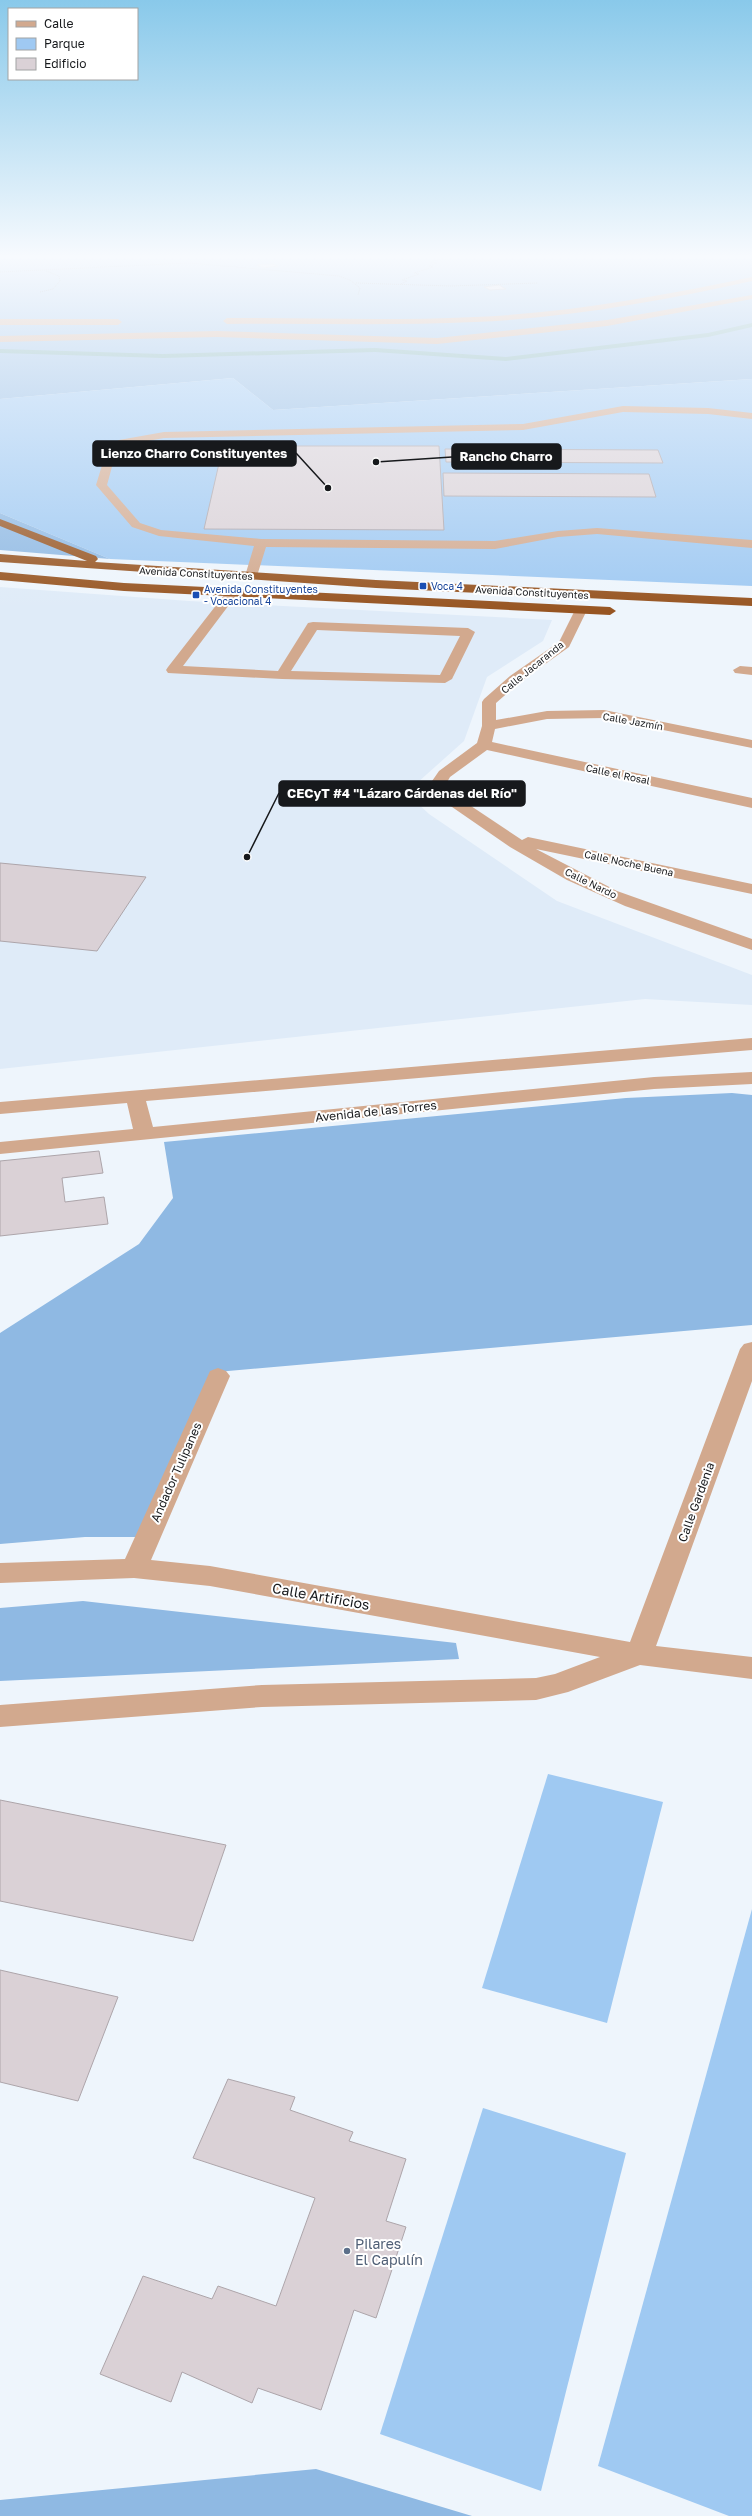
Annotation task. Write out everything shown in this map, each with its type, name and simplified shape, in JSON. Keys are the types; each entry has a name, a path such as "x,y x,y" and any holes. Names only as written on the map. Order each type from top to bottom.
{"highway":[{"path":"0,522 94,560 128,568"},
{"name":"Avenida Constituyentes","path":"0,558 250,576 590,596 752,602"},
{"name":"Avenida Constituyentes","path":"0,576 232,593 620,611"}],"street":[{"path":"752,416 708,411 623,409 523,427 164,435 123,442 111,451 101,485 136,525 159,533 261,543 494,545 558,534 597,531 752,544"},
{"path":"250,576 261,543"},
{"path":"232,593 173,670 282,676 445,679 468,632 313,626 282,676"},
{"name":"Calle Jacaranda","path":"484,745 489,726 489,702 515,679 564,644 581,610"},
{"name":"Calle Jazmín","path":"489,726 548,715 604,714 752,744"},
{"name":"Calle Nardo","path":"484,745 444,774 438,784 444,795 506,837 591,885 626,900 752,945"},
{"name":"Calle el Rosal","path":"484,745 752,803"},
{"name":"Calle Noche Buena","path":"506,837 752,889"},
{"path":"0,1108 752,1044"},
{"name":"Avenida de las Torres","path":"0,1148 654,1083 752,1078"},
{"path":"135,1096 144,1134"},
{"name":"Calle Gardenia","path":"639,1654 752,1350"},
{"name":"Andador Tulipanes","path":"134,1568 218,1376"},
{"name":"Calle Artificios","path":"0,1573 134,1568 210,1576 639,1654 752,1668"},
{"name":"Calle Artificios","path":"0,1716 262,1696 536,1689 558,1684 639,1654"}],"shaded area":[{"path":"0,376 752,376 752,379 273,410 233,378 0,399"},
{"path":"0,513 110,559 0,550"},
{"path":"0,587 189,601 552,620 543,641 487,677 464,741 417,783 413,799 429,814 557,901 752,975 752,1005 645,999 0,1069"},
{"path":"732,1093 752,1095 752,1325 217,1372 142,1537 85,1537 0,1544 0,1333 139,1244 173,1198 164,1142 626,1098"},
{"path":"83,1601 456,1643 459,1659 0,1681 0,1608"},
{"path":"316,2469 472,2516 0,2516 0,2500"}],"green space":[{"path":"233,378 273,410 752,379 752,586 110,559 0,513 0,399"},
{"path":"548,1774 663,1802 607,2023 482,1988"},
{"path":"752,1909 752,2516 729,2516 598,2466"},
{"path":"483,2108 626,2153 541,2491 380,2434"}],"building":[{"path":"223,446 439,446 444,530 204,529"},
{"path":"445,449 658,450 663,463 446,462"},
{"path":"443,473 649,474 656,497 444,496"},
{"path":"0,863 146,877 97,951 0,941"},
{"path":"99,1151 103,1173 62,1178 65,1202 104,1197 108,1224 0,1236 0,1161"},
{"path":"0,1800 226,1845 193,1941 0,1901"},
{"path":"0,1970 118,1997 78,2101 0,2082"},
{"name":"Pilares El Capulín","path":"228,2079 295,2097 290,2110 353,2132 349,2141 406,2159 386,2221 406,2227 376,2318 354,2310 321,2410 258,2388 252,2403 182,2372 171,2402 100,2374 143,2276 212,2299 218,2286 276,2306 315,2198 193,2158"}],"place":[{"name":"Rancho Charro","path":"376,462"},
{"name":"Lienzo Charro Constituyentes","path":"328,488"},
{"name":"Voca 4","path":"423,586"},
{"name":"Avenida Constituyentes - Vocacional 4","path":"196,595"},
{"name":"CECyT #4 \"Lázaro Cárdenas del Río\"","path":"247,857"},
{"name":"Pilares El Capulín","path":"347,2251"}]}
